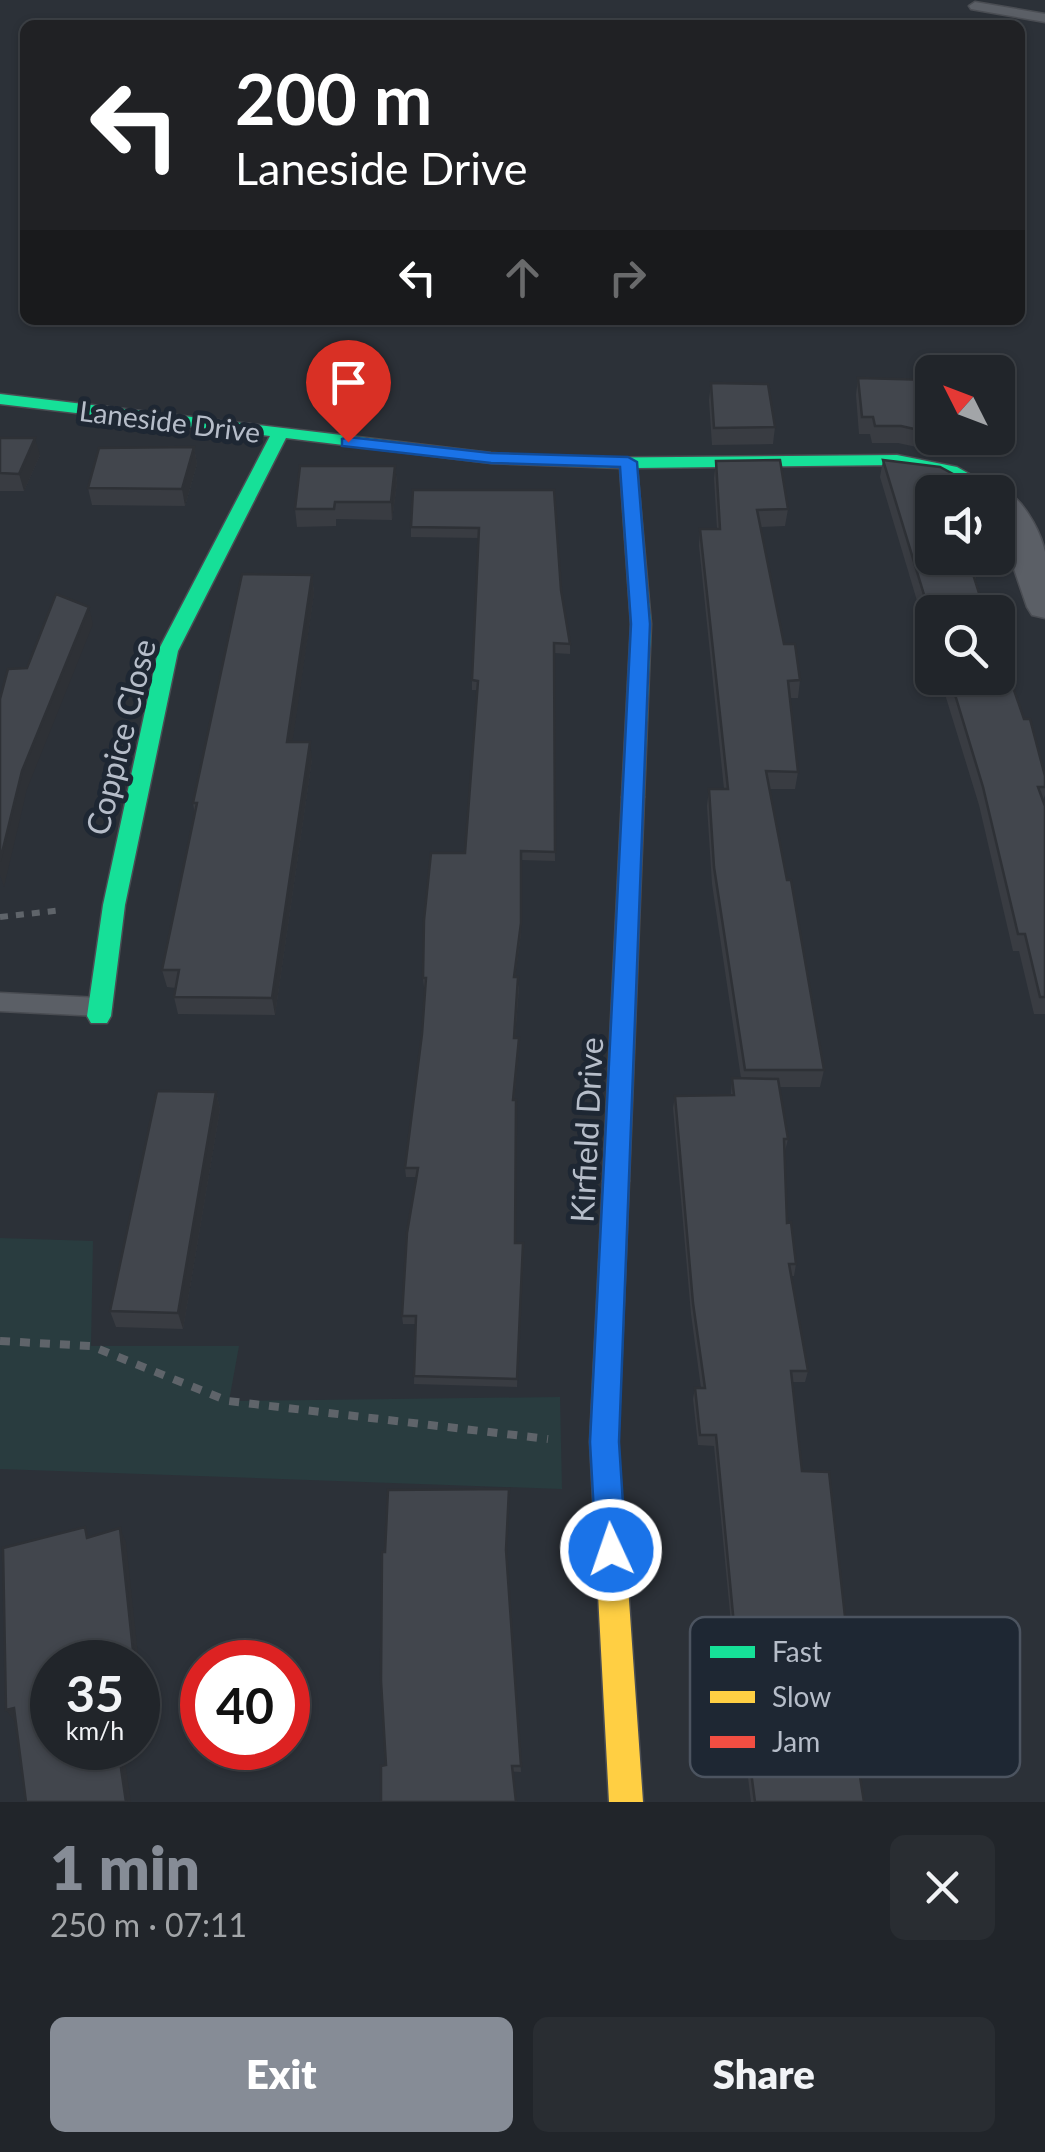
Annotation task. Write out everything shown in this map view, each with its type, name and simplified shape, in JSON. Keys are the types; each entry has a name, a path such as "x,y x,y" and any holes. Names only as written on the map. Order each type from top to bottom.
{"street":[{"name":"Laneside Drive","path":"0,399 491,458 628,462 897,460 956,475"},
{"name":"Coppice Close","path":"100,1011 114,905 168,652 279,434"},
{"name":"Kirfield Drive","path":"626,1802 604,1442 641,624 628,462"},
{"path":"1015,504 1045,510"},
{"path":"1015,536 1045,607"}],"lane":[{"path":"975,6 1045,18"},
{"path":"0,1002 100,1011"}],"path":[{"path":"0,1341 90,1346 228,1401 604,1442"}],"shaded area":[{"path":"0,1238 93,1241 91,1346 239,1346 229,1401 560,1397 562,1489 0,1469"}],"building":[{"path":"858,378 915,380 915,429 875,426 873,417 862,417"},
{"path":"711,383 768,384 775,427 714,428"},
{"path":"0,438 35,438 19,474 0,473"},
{"path":"194,447 182,489 88,488 99,448"},
{"path":"780,460 788,509 757,510 784,644 795,644 800,680 788,681 798,772 766,771 787,880 791,880 824,1070 745,1070 714,867 709,789 728,789 700,529 720,529 716,461"},
{"path":"883,460 940,467 955,475 915,475 915,565"},
{"path":"300,466 395,466 391,502 335,502 334,509 295,509"},
{"path":"413,490 554,490 561,590 570,644 554,643 555,852 521,851 521,923 514,977 518,977 514,1038 519,1038 513,1100 515,1243 523,1243 517,1379 414,1376 416,1316 402,1316 407,1233 418,1168 405,1168 422,1034 426,978 424,920 431,853 465,853 478,681 472,680 479,528 411,527"},
{"path":"242,574 312,575 287,742 310,742 272,998 174,997 179,970 162,970"},
{"path":"918,575 973,575 980,595 924,595"},
{"path":"56,594 89,607 22,771 0,861 0,699 8,669 27,668"},
{"path":"1015,693 1024,719 1030,719 1045,776 1045,787 1038,787 1045,806 1045,997 1040,997 1025,934 1018,934 983,787 955,695"},
{"path":"732,1078 778,1079 788,1139 784,1139 787,1223 791,1222 796,1264 789,1264 808,1371 791,1371 802,1471 829,1472 845,1617 733,1617 716,1435 700,1435 695,1388 705,1388 693,1303 675,1096 734,1095"},
{"path":"157,1091 216,1092 178,1313 110,1311"},
{"path":"509,1489 506,1550 521,1766 512,1766 516,1802 381,1802 381,1766 386,1765 381,1681 382,1552 388,1490"},
{"path":"85,1527 87,1538 120,1528 132,1640 30,1640 30,1770 121,1770 126,1802 26,1802 14,1708 6,1710 3,1548"},
{"path":"752,1777 860,1777 864,1802 755,1802"}],"traffic: fast":[{"path":"0,399 491,458 564,463 897,460 959,475"},
{"path":"99,1016 114,905 168,651 279,435"},
{"path":"628,462 641,624 633,797"}],"traffic: slow":[{"path":"616,1181 604,1442 626,1802"}],"traffic: jam":[{"path":"616,1181 633,797"}],"route":[{"path":"348,442 491,458 628,462 641,624 604,1442 611,1550"}]}
